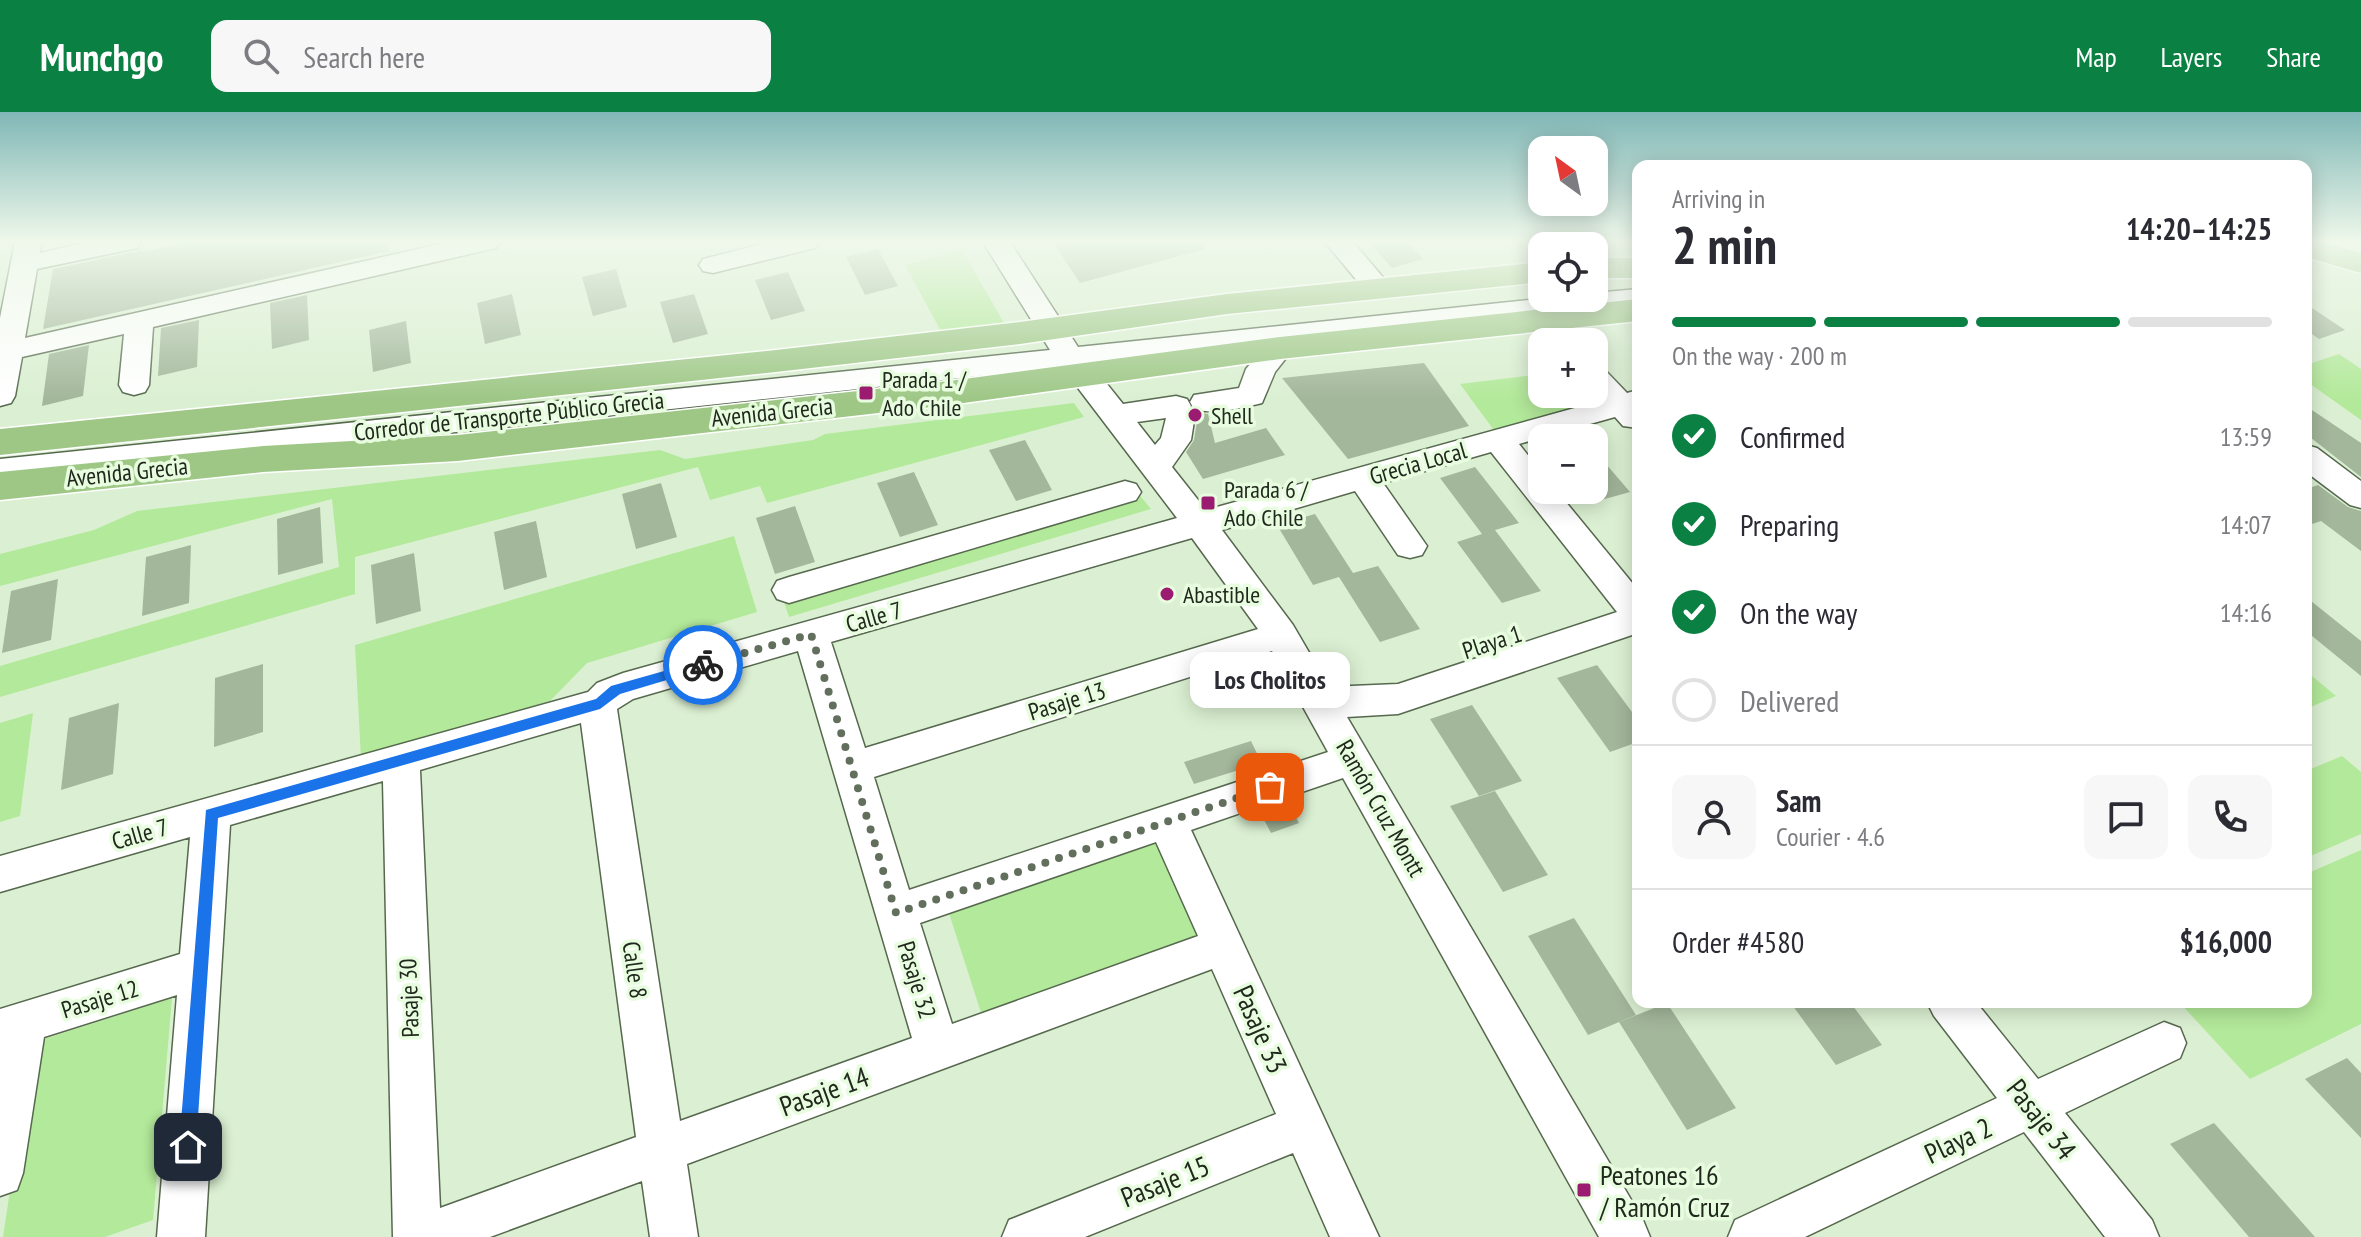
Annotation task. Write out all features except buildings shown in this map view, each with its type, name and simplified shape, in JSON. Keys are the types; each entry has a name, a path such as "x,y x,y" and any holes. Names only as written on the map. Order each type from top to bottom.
{"main road":[{"name":"Avenida Grecia","path":"0,486 263,459 458,448 949,393 1173,310 1317,294"},
{"name":"Avenida Grecia","path":"0,442 1065,351 1139,365 1632,311"}],"street":[{"path":"0,396 19,294"},
{"path":"9,351 256,294"},
{"name":"Ramón Cruz Montt","path":"1029,294 1065,351 1113,416 1139,480 1198,525 1338,705 1353,759 1624,1236"},
{"name":"Corredor de Transporte Público Grecia","path":"0,459 1065,351 1632,298"},
{"name":"Corredor de Transporte Público Grecia","path":"0,470 1065,351 1549,319"},
{"path":"134,385 139,321"},
{"path":"1113,416 1185,408 1251,396 1261,369 1280,348"},
{"path":"1139,365 1185,408"},
{"path":"1608,388 1632,409"},
{"path":"789,590 1012,525 1139,480 1176,440 1185,408"},
{"name":"Grecia Local","path":"1198,525 1498,440 1632,409"},
{"path":"1498,440 1632,602"},
{"path":"2312,460 2361,497"},
{"path":"1363,478 1410,546"},
{"path":"1012,525 1034,571"},
{"name":"Calle 7","path":"0,874 600,703 610,693 623,687 1198,525"},
{"name":"Playa 1","path":"1338,705 1398,699 1632,607"},
{"name":"Pasaje 32","path":"811,634 938,1050"},
{"name":"Pasaje 13","path":"852,768 1281,635"},
{"name":"Calle 8","path":"600,703 598,715 674,1237"},
{"path":"896,913 1353,759"},
{"name":"Pasaje 30","path":"401,760 417,1237"},
{"path":"181,1237 211,814"},
{"name":"Pasaje 33","path":"1167,822 1355,1237"},
{"name":"Pasaje 14","path":"425,1237 1223,946"},
{"name":"Pasaje 12","path":"12,1026 200,968"},
{"name":"Pasaje 34","path":"1954,1008 2135,1237"},
{"path":"0,1173 12,1026"},
{"name":"Playa 2","path":"1752,1237 2164,1043"},
{"name":"Pasaje 15","path":"1026,1237 1305,1125"}],"green space":[{"path":"921,294 988,294 1007,328 943,335"},
{"path":"2339,354 2361,369 2361,420 2312,385 2312,363"},
{"path":"1528,376 1528,408 1586,408 1496,433 1460,384"},
{"path":"1074,403 1084,417 767,503 760,486 710,500 698,467 355,557 355,594 0,697 0,666 339,567 332,499 0,586 0,554 94,530 137,511 660,450 685,459 813,440 825,434"},
{"path":"1129,482 1151,509 789,617 779,587"},
{"path":"734,536 757,612 587,663 550,701 361,759 355,645"},
{"path":"2312,676 2336,696 2312,706"},
{"path":"33,713 20,816 0,822 0,723"},
{"path":"2342,756 2361,772 2361,834 2312,855 2312,768"},
{"path":"1158,838 1205,941 984,1022 948,910"},
{"path":"2361,850 2361,1024 2250,1079 2185,1008 2312,1008 2312,871"},
{"path":"172,998 153,1220 105,1237 3,1237 32,1043"}],"way so far":[{"path":"703,665 811,634 896,913 1270,787"}],"place":[{"name":"Parada 1 / Ado Chile","path":"866,393"},
{"name":"Shell","path":"1195,415"},
{"name":"Parada 6 / Ado Chile","path":"1208,503"},
{"name":"Abastible","path":"1167,594"},
{"name":"Los Cholitos","path":"1270,787"},
{"name":"Peatones 16 / Ramón Cruz","path":"1584,1190"}],"route":[{"path":"188,1147 211,814 600,703 616,690 703,665"}]}
